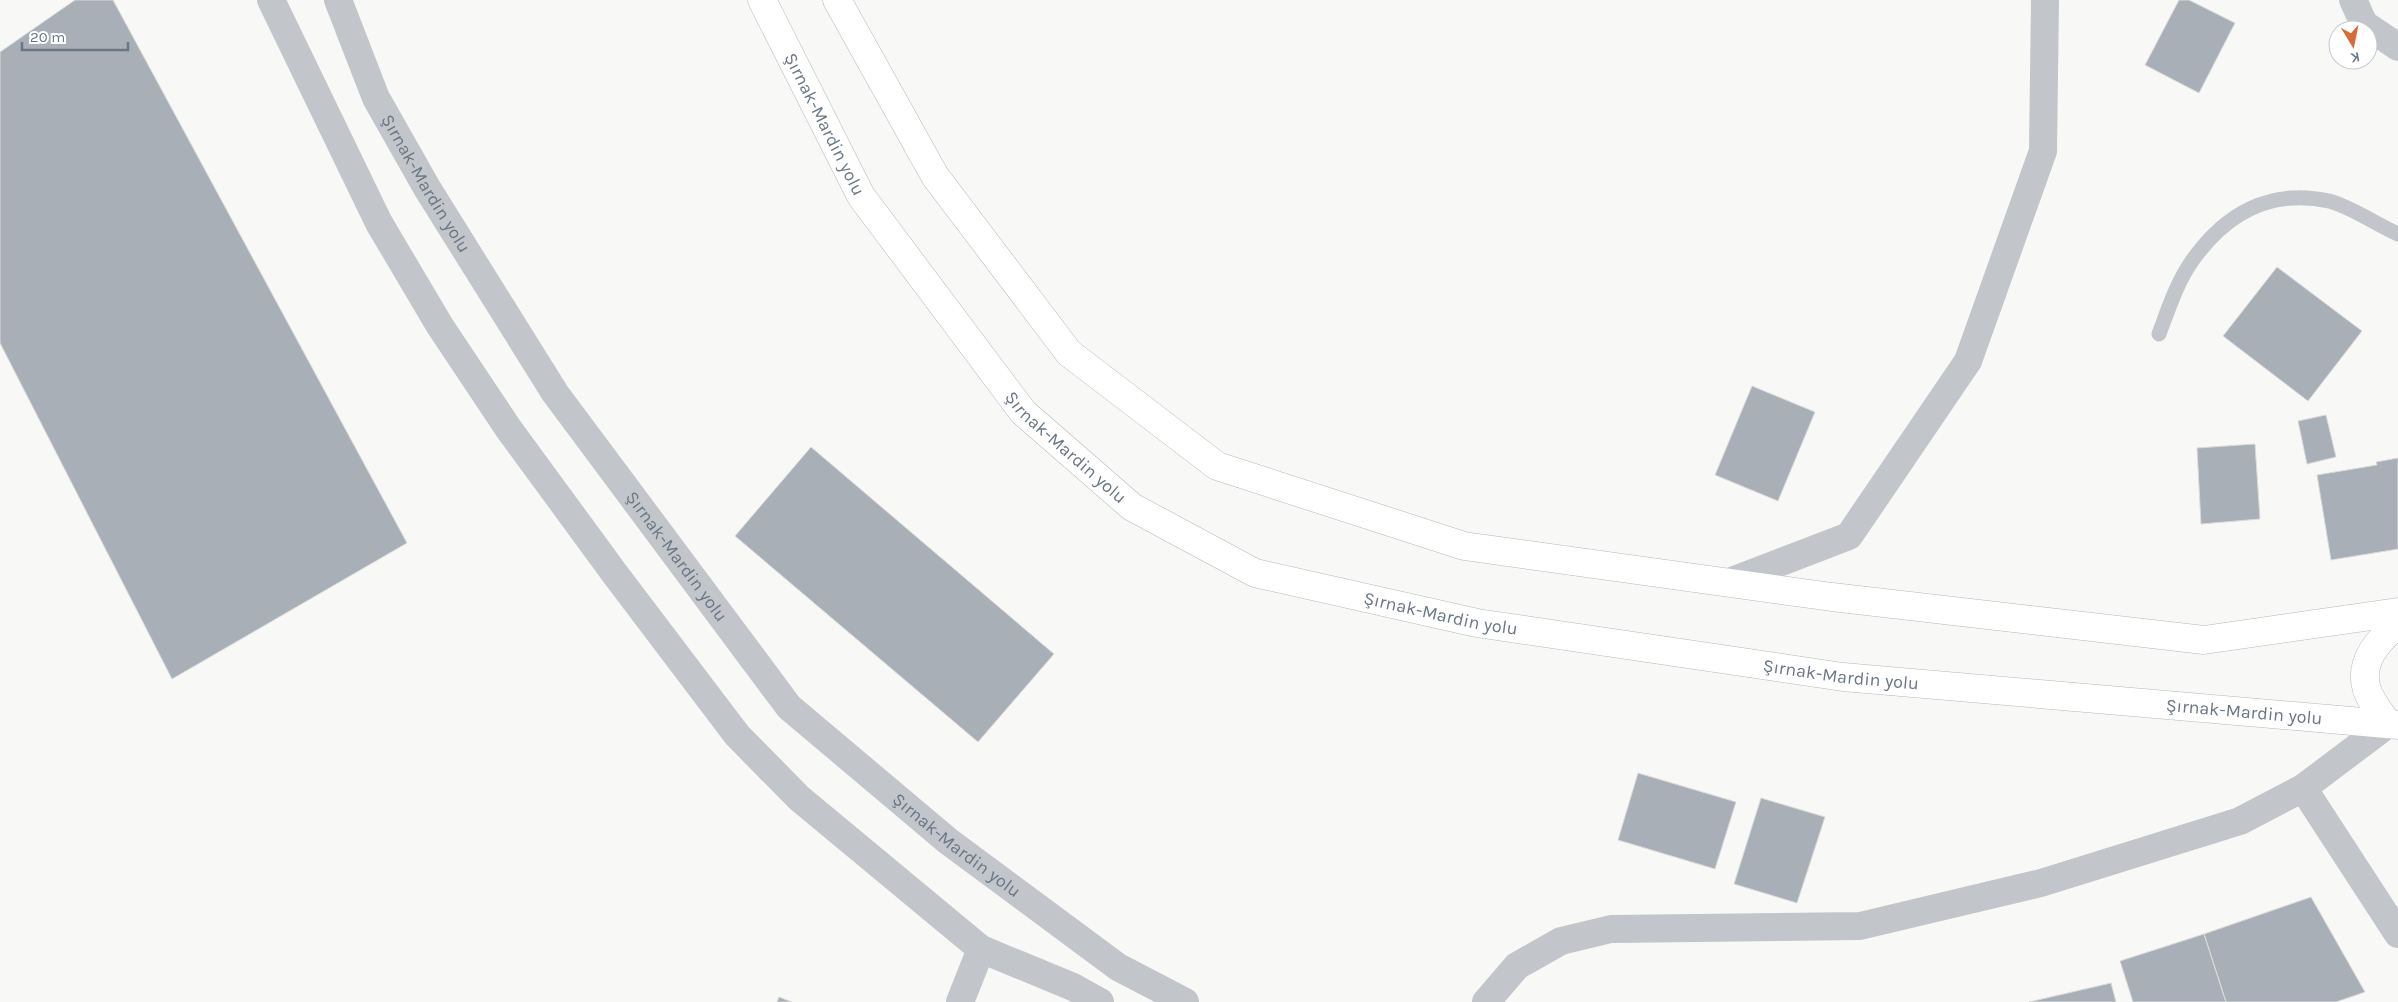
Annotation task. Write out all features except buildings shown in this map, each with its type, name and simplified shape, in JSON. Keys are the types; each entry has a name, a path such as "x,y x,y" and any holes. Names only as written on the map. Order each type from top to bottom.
{"highway":[{"name":"Şırnak-Mardin yolu","path":"762,0 861,196 1023,412 1132,507 1254,573 1477,623 1843,676 2393,725"},
{"path":"837,0 934,176 1070,353 1218,466 1464,546 1842,598 2204,640 2398,612"},
{"path":"2393,725 2368,690 2365,666 2379,639 2398,624"}],"street":[{"path":"271,0 380,223 435,317 508,428 615,574 737,735 792,792 981,949 1073,987 1100,1002"},
{"name":"Şırnak-Mardin yolu","path":"338,0 376,98 427,188 555,393 789,707 956,847 1118,967 1185,1002"},
{"path":"1729,582 1849,536 1968,361 2043,151 2045,0"},
{"path":"2354,0 2364,24 2398,47"},
{"path":"1486,1002 1517,966 1561,941 1611,929 1860,926 2050,880 2240,821 2303,788 2393,725"},
{"path":"2303,788 2398,934"},
{"path":"960,1002 981,949"}],"lane":[{"path":"2159,334 2191,262 2219,228 2243,211 2269,201 2294,199 2330,202 2398,234"}]}
